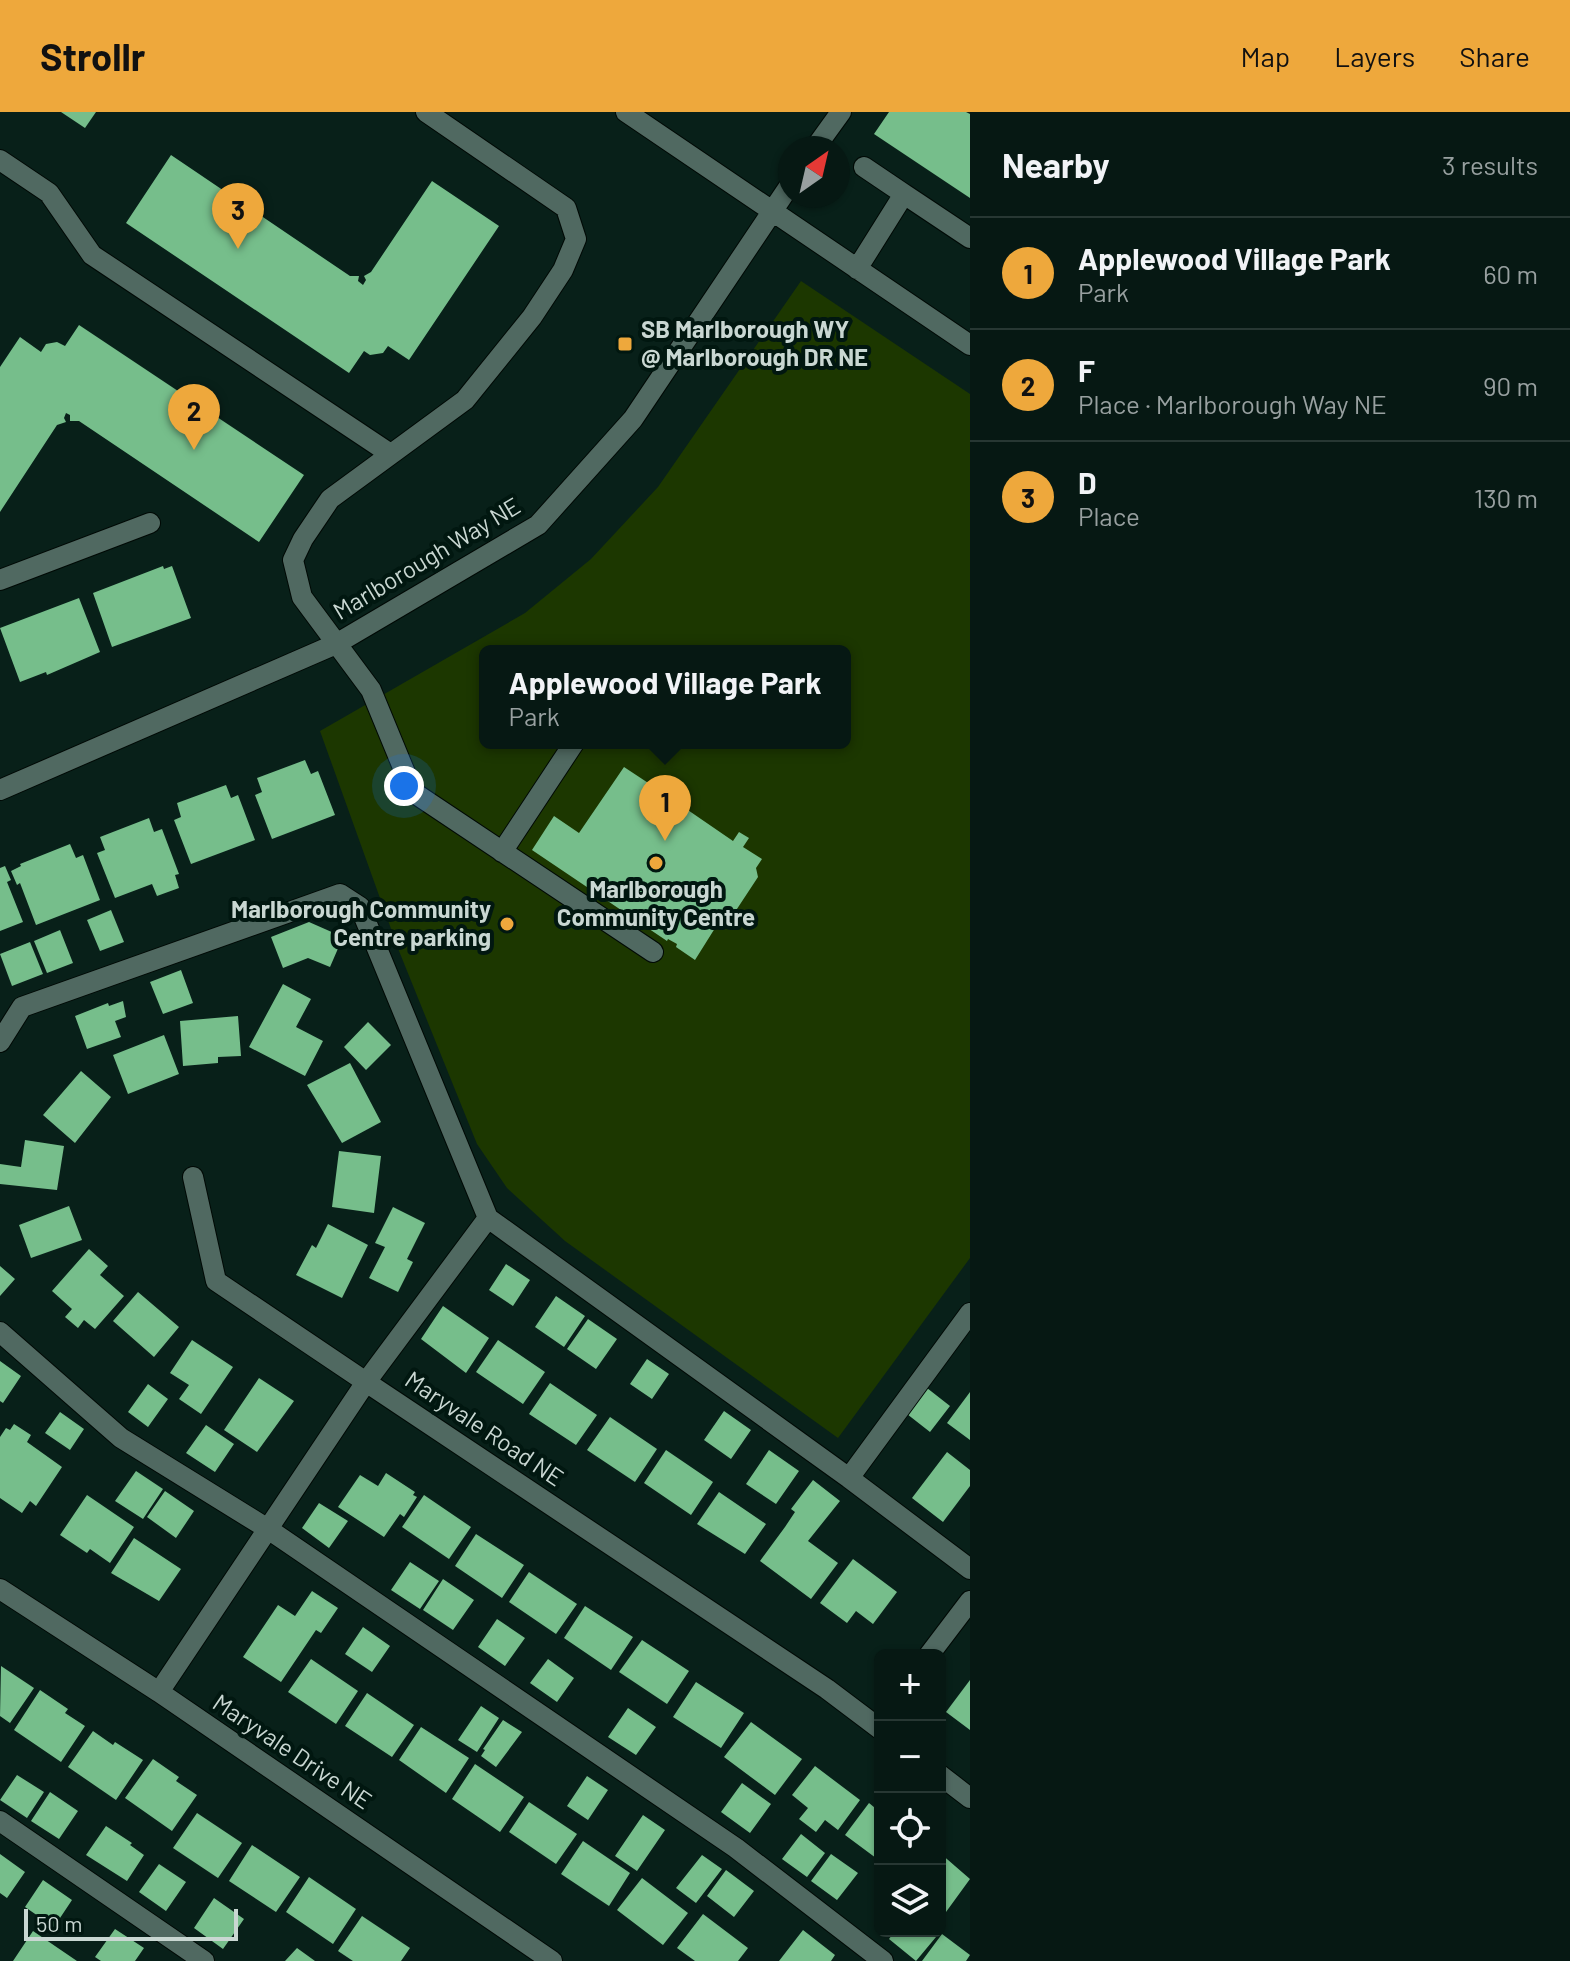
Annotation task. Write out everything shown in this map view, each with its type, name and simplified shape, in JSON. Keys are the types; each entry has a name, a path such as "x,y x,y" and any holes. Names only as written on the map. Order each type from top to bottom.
{"street":[{"path":"426,112 566,208 576,239 563,270 540,305 465,400 330,499 293,560 302,597 371,690 413,792 653,952"},
{"path":"626,112 970,345"},
{"path":"824,136 841,112"},
{"path":"0,160 49,193 92,255 389,453"},
{"path":"864,167 970,238"},
{"path":"857,269 904,194"},
{"name":"Marlborough Way NE","path":"0,790 336,644 538,525 633,419 778,203"},
{"path":"0,580 150,523"},
{"path":"502,852 570,749"},
{"path":"0,1042 22,1007 340,894 360,907 488,1218 970,1569"},
{"path":"193,1177 216,1281 366,1382 488,1218"},
{"path":"849,1478 970,1313"},
{"path":"0,1332 121,1438 268,1529 736,1848 883,1961"},
{"name":"Maryvale Road NE","path":"159,1692 366,1382 874,1722"},
{"name":"Maryvale Drive NE","path":"3,1597 159,1692 552,1961"},
{"path":"934,1649 970,1601"},
{"path":"946,1780 970,1798"},
{"path":"0,1821 204,1961"}],"green space":[{"path":"801,281 970,394 970,1258 838,1438 565,1241 507,1188 477,1144 399,951 320,731 525,613 591,559 658,487"}],"building":[{"path":"61,112 96,112 85,128"},
{"path":"889,112 970,114 970,198 874,134"},
{"path":"171,155 350,276 359,276 358,281 363,285 366,280 364,276 371,272 432,181 499,226 409,360 388,346 383,353 370,355 364,351 349,373 126,223"},
{"path":"79,325 304,475 259,542 79,421 70,421 70,415 66,413 66,422 57,425 0,512 0,367 20,337 41,352 46,344 57,342 65,346"},
{"path":"163,566 164,569 172,566 191,618 112,647 93,593"},
{"path":"79,598 100,652 47,675 46,672 20,682 0,628"},
{"path":"305,760 311,774 318,771 335,815 272,839 255,795 262,792 257,778"},
{"name":"Marlborough Community Centre","path":"624,767 674,800 679,792 688,798 682,806 733,841 739,832 749,838 743,847 762,859 756,868 758,877 733,915 722,917 695,960 676,947 677,944 667,941 532,850 554,816 579,833"},
{"path":"226,785 231,798 238,795 255,840 191,864 174,820 181,817 177,803"},
{"path":"149,818 154,832 162,829 179,874 175,875 179,888 157,896 152,884 115,898 97,853 105,850 100,837"},
{"path":"70,844 76,858 83,855 100,900 36,925 20,883 17,885 11,871 20,864"},
{"path":"5,866 11,880 7,882 23,922 0,931 0,868"},
{"path":"111,910 124,942 100,951 87,920"},
{"path":"309,922 343,937 330,967 308,958 283,968 271,937"},
{"path":"60,930 73,963 47,973 34,941"},
{"path":"30,942 43,974 12,986 0,954"},
{"path":"181,970 193,1003 163,1014 150,982"},
{"path":"283,984 311,999 296,1027 323,1041 305,1076 249,1047"},
{"path":"123,1001 126,1017 115,1021 121,1037 87,1049 75,1016 108,1003 109,1006"},
{"path":"238,1016 241,1056 218,1057 218,1063 183,1066 180,1021"},
{"path":"368,1022 391,1045 366,1070 344,1047"},
{"path":"164,1035 179,1074 128,1094 113,1055"},
{"path":"350,1063 381,1122 342,1143 307,1085"},
{"path":"81,1071 111,1097 75,1143 43,1115"},
{"path":"25,1140 64,1146 57,1190 0,1184 0,1164 21,1167"},
{"path":"339,1151 381,1156 374,1213 332,1207"},
{"path":"69,1206 82,1240 31,1258 19,1225"},
{"path":"393,1207 425,1223 407,1259 413,1262 398,1292 369,1278 385,1247 375,1243"},
{"path":"328,1224 368,1245 342,1298 296,1275 312,1245 316,1248"},
{"path":"89,1249 108,1266 100,1275 124,1296 95,1329 84,1320 78,1328 65,1317 72,1309 52,1291"},
{"path":"506,1264 530,1280 513,1306 489,1290"},
{"path":"0,1266 15,1279 0,1296"},
{"path":"138,1292 179,1327 154,1357 113,1321"},
{"path":"556,1296 585,1316 564,1347 535,1327"},
{"path":"443,1306 489,1338 466,1373 421,1339"},
{"path":"588,1319 617,1339 596,1369 567,1349"},
{"path":"192,1340 233,1367 201,1414 179,1399 189,1385 170,1373"},
{"path":"498,1340 545,1372 523,1404 476,1372"},
{"path":"647,1359 669,1374 652,1399 630,1384"},
{"path":"0,1361 21,1376 3,1403 0,1401"},
{"path":"259,1378 294,1401 257,1452 224,1430"},
{"path":"550,1383 597,1415 576,1445 529,1414"},
{"path":"148,1384 168,1399 148,1427 128,1412"},
{"path":"927,1388 950,1406 930,1432 907,1414"},
{"path":"970,1392 970,1440 947,1423"},
{"path":"724,1411 751,1430 731,1459 704,1440"},
{"path":"60,1412 84,1429 70,1450 45,1433"},
{"path":"610,1417 657,1449 635,1482 587,1450"},
{"path":"14,1424 31,1435 27,1442 62,1467 36,1506 30,1501 22,1513 0,1498 0,1437 6,1428 10,1430"},
{"path":"206,1425 234,1444 215,1472 186,1453"},
{"path":"666,1450 713,1482 691,1515 644,1483"},
{"path":"769,1450 799,1471 776,1504 746,1484"},
{"path":"947,1452 970,1470 970,1486 943,1522 912,1498"},
{"path":"136,1471 163,1489 143,1519 115,1501"},
{"path":"386,1473 415,1492 413,1495 417,1497 404,1517 400,1514 384,1537 338,1507 360,1475 378,1486"},
{"path":"813,1480 840,1501 808,1541 838,1563 811,1599 760,1561 795,1512 791,1509"},
{"path":"165,1491 194,1511 176,1538 147,1517"},
{"path":"719,1492 766,1524 745,1554 697,1524"},
{"path":"87,1495 134,1527 110,1563 90,1549 87,1553 60,1535"},
{"path":"424,1495 471,1527 449,1559 402,1527"},
{"path":"319,1503 348,1521 329,1548 302,1528"},
{"path":"476,1534 524,1565 502,1598 455,1566"},
{"path":"134,1538 181,1569 159,1601 111,1573"},
{"path":"853,1559 897,1592 873,1624 856,1611 847,1623 820,1603"},
{"path":"410,1562 439,1581 420,1609 391,1590"},
{"path":"529,1572 577,1604 556,1634 509,1602"},
{"path":"443,1579 474,1600 453,1630 423,1610"},
{"path":"312,1591 338,1608 321,1633 316,1630 281,1682 243,1657 278,1605 295,1616"},
{"path":"585,1606 633,1637 611,1670 564,1638"},
{"path":"497,1619 525,1638 505,1666 478,1647"},
{"path":"363,1627 390,1646 372,1672 345,1654"},
{"path":"642,1640 689,1671 667,1704 619,1672"},
{"path":"311,1659 358,1691 336,1724 288,1692"},
{"path":"548,1659 574,1678 557,1702 530,1683"},
{"path":"1,1666 34,1688 10,1723 0,1716"},
{"path":"970,1680 970,1730 946,1712"},
{"path":"696,1682 744,1713 721,1748 673,1717"},
{"path":"40,1690 68,1709 65,1713 85,1726 61,1762 14,1730"},
{"path":"367,1693 414,1725 392,1757 345,1726"},
{"path":"481,1706 499,1718 477,1752 458,1740"},
{"path":"628,1708 656,1727 636,1755 608,1737"},
{"path":"503,1720 522,1732 496,1767 481,1756"},
{"path":"751,1722 802,1759 775,1795 724,1757"},
{"path":"421,1727 469,1758 446,1793 399,1760"},
{"path":"93,1731 143,1760 116,1800 68,1767"},
{"path":"153,1759 179,1777 176,1781 197,1795 172,1831 125,1798"},
{"path":"475,1764 524,1797 500,1832 452,1799"},
{"path":"815,1766 860,1800 838,1830 825,1820 816,1832 799,1819 808,1808 792,1795"},
{"path":"17,1775 44,1792 27,1818 0,1800"},
{"path":"587,1776 608,1790 588,1820 567,1806"},
{"path":"742,1783 771,1804 750,1833 721,1812"},
{"path":"50,1792 78,1811 59,1839 31,1821"},
{"path":"529,1802 577,1834 556,1864 509,1832"},
{"path":"869,1803 874,1807 874,1857 845,1835"},
{"path":"197,1813 242,1843 218,1878 173,1848"},
{"path":"643,1815 665,1830 637,1871 615,1856"},
{"path":"106,1826 144,1855 127,1881 86,1855"},
{"path":"801,1834 825,1853 807,1877 782,1859"},
{"path":"583,1841 630,1873 609,1906 561,1874"},
{"path":"252,1845 300,1877 276,1912 229,1881"},
{"path":"0,1854 25,1872 7,1898 0,1893"},
{"path":"831,1854 858,1873 837,1900 811,1881"},
{"path":"702,1855 722,1869 696,1903 676,1888"},
{"path":"946,1858 970,1879 946,1912"},
{"path":"159,1864 186,1882 166,1911 139,1892"},
{"path":"726,1870 754,1891 734,1917 707,1896"},
{"path":"309,1877 356,1909 333,1944 286,1912"},
{"path":"642,1878 688,1913 663,1945 617,1910"},
{"path":"43,1880 72,1900 54,1927 25,1907"},
{"path":"214,1898 244,1919 223,1949 194,1928"},
{"path":"703,1914 748,1948 738,1961 695,1961 677,1948"},
{"path":"362,1916 410,1948 401,1961 353,1961 338,1951"},
{"path":"115,1929 144,1948 135,1961 101,1961 95,1957"},
{"path":"803,1930 835,1955 831,1961 779,1961"},
{"path":"33,1931 77,1961 13,1961"},
{"path":"890,1937 936,1937 916,1961 889,1939"},
{"path":"940,1937 946,1937 970,1955 966,1961 922,1961"},
{"path":"297,1948 315,1961 285,1961"}],"place":[{"name":"D","path":"238,249"},
{"name":"SB Marlborough WY @ Marlborough DR NE","path":"625,344"},
{"name":"F","path":"194,450"},
{"name":"Applewood Village Park","path":"665,841"},
{"name":"Marlborough Community Centre","path":"656,863"},
{"name":"Marlborough Community Centre parking","path":"507,924"}]}
